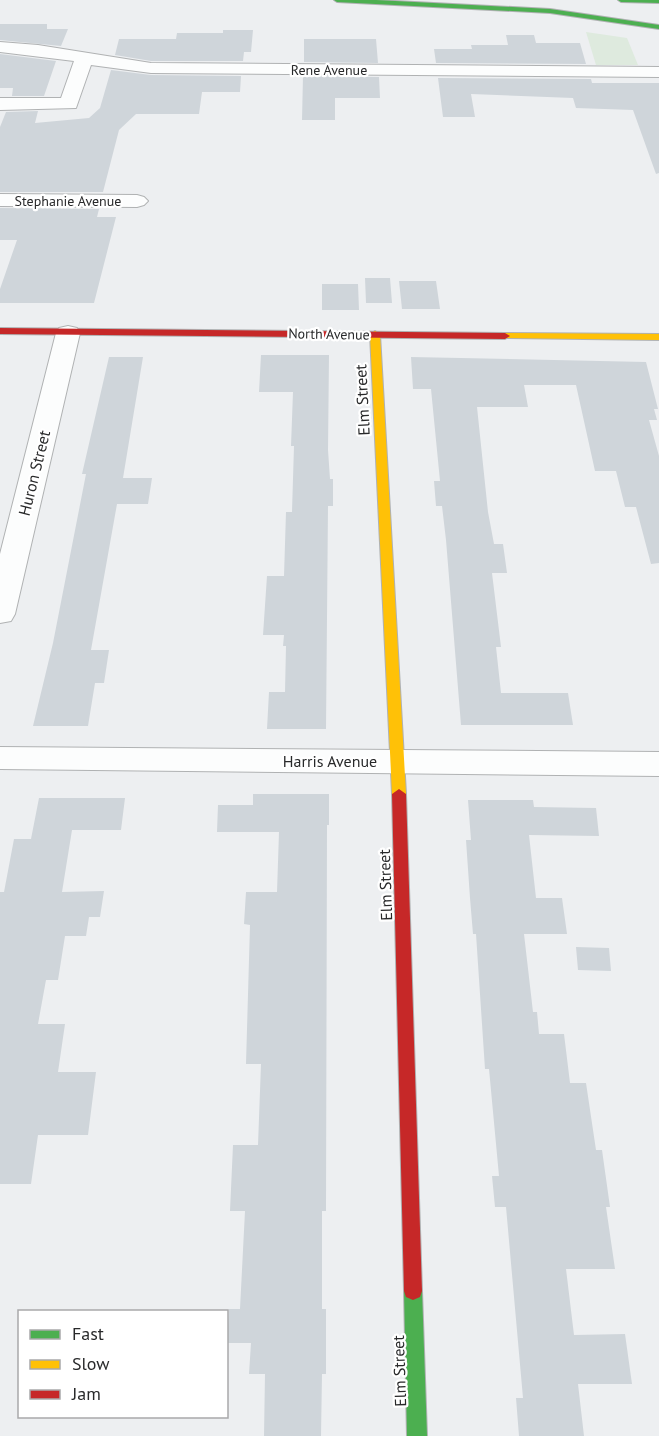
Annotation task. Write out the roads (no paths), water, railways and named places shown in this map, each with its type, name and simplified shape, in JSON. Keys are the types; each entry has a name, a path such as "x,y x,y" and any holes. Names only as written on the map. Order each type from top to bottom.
{"main road":[{"path":"337,0 550,11 659,27"},
{"path":"621,0 659,2"},
{"name":"North Avenue","path":"0,331 659,338"},
{"name":"Elm Street","path":"375,334 398,762 417,1436"}],"street":[{"name":"Rene Avenue","path":"0,47 48,50 126,66 158,69 659,72"},
{"path":"0,104 69,104 84,58"},
{"name":"Stephanie Avenue","path":"0,200 137,201"},
{"name":"Huron Street","path":"0,614 68,333"},
{"name":"Harris Avenue","path":"0,758 659,764"}]}
